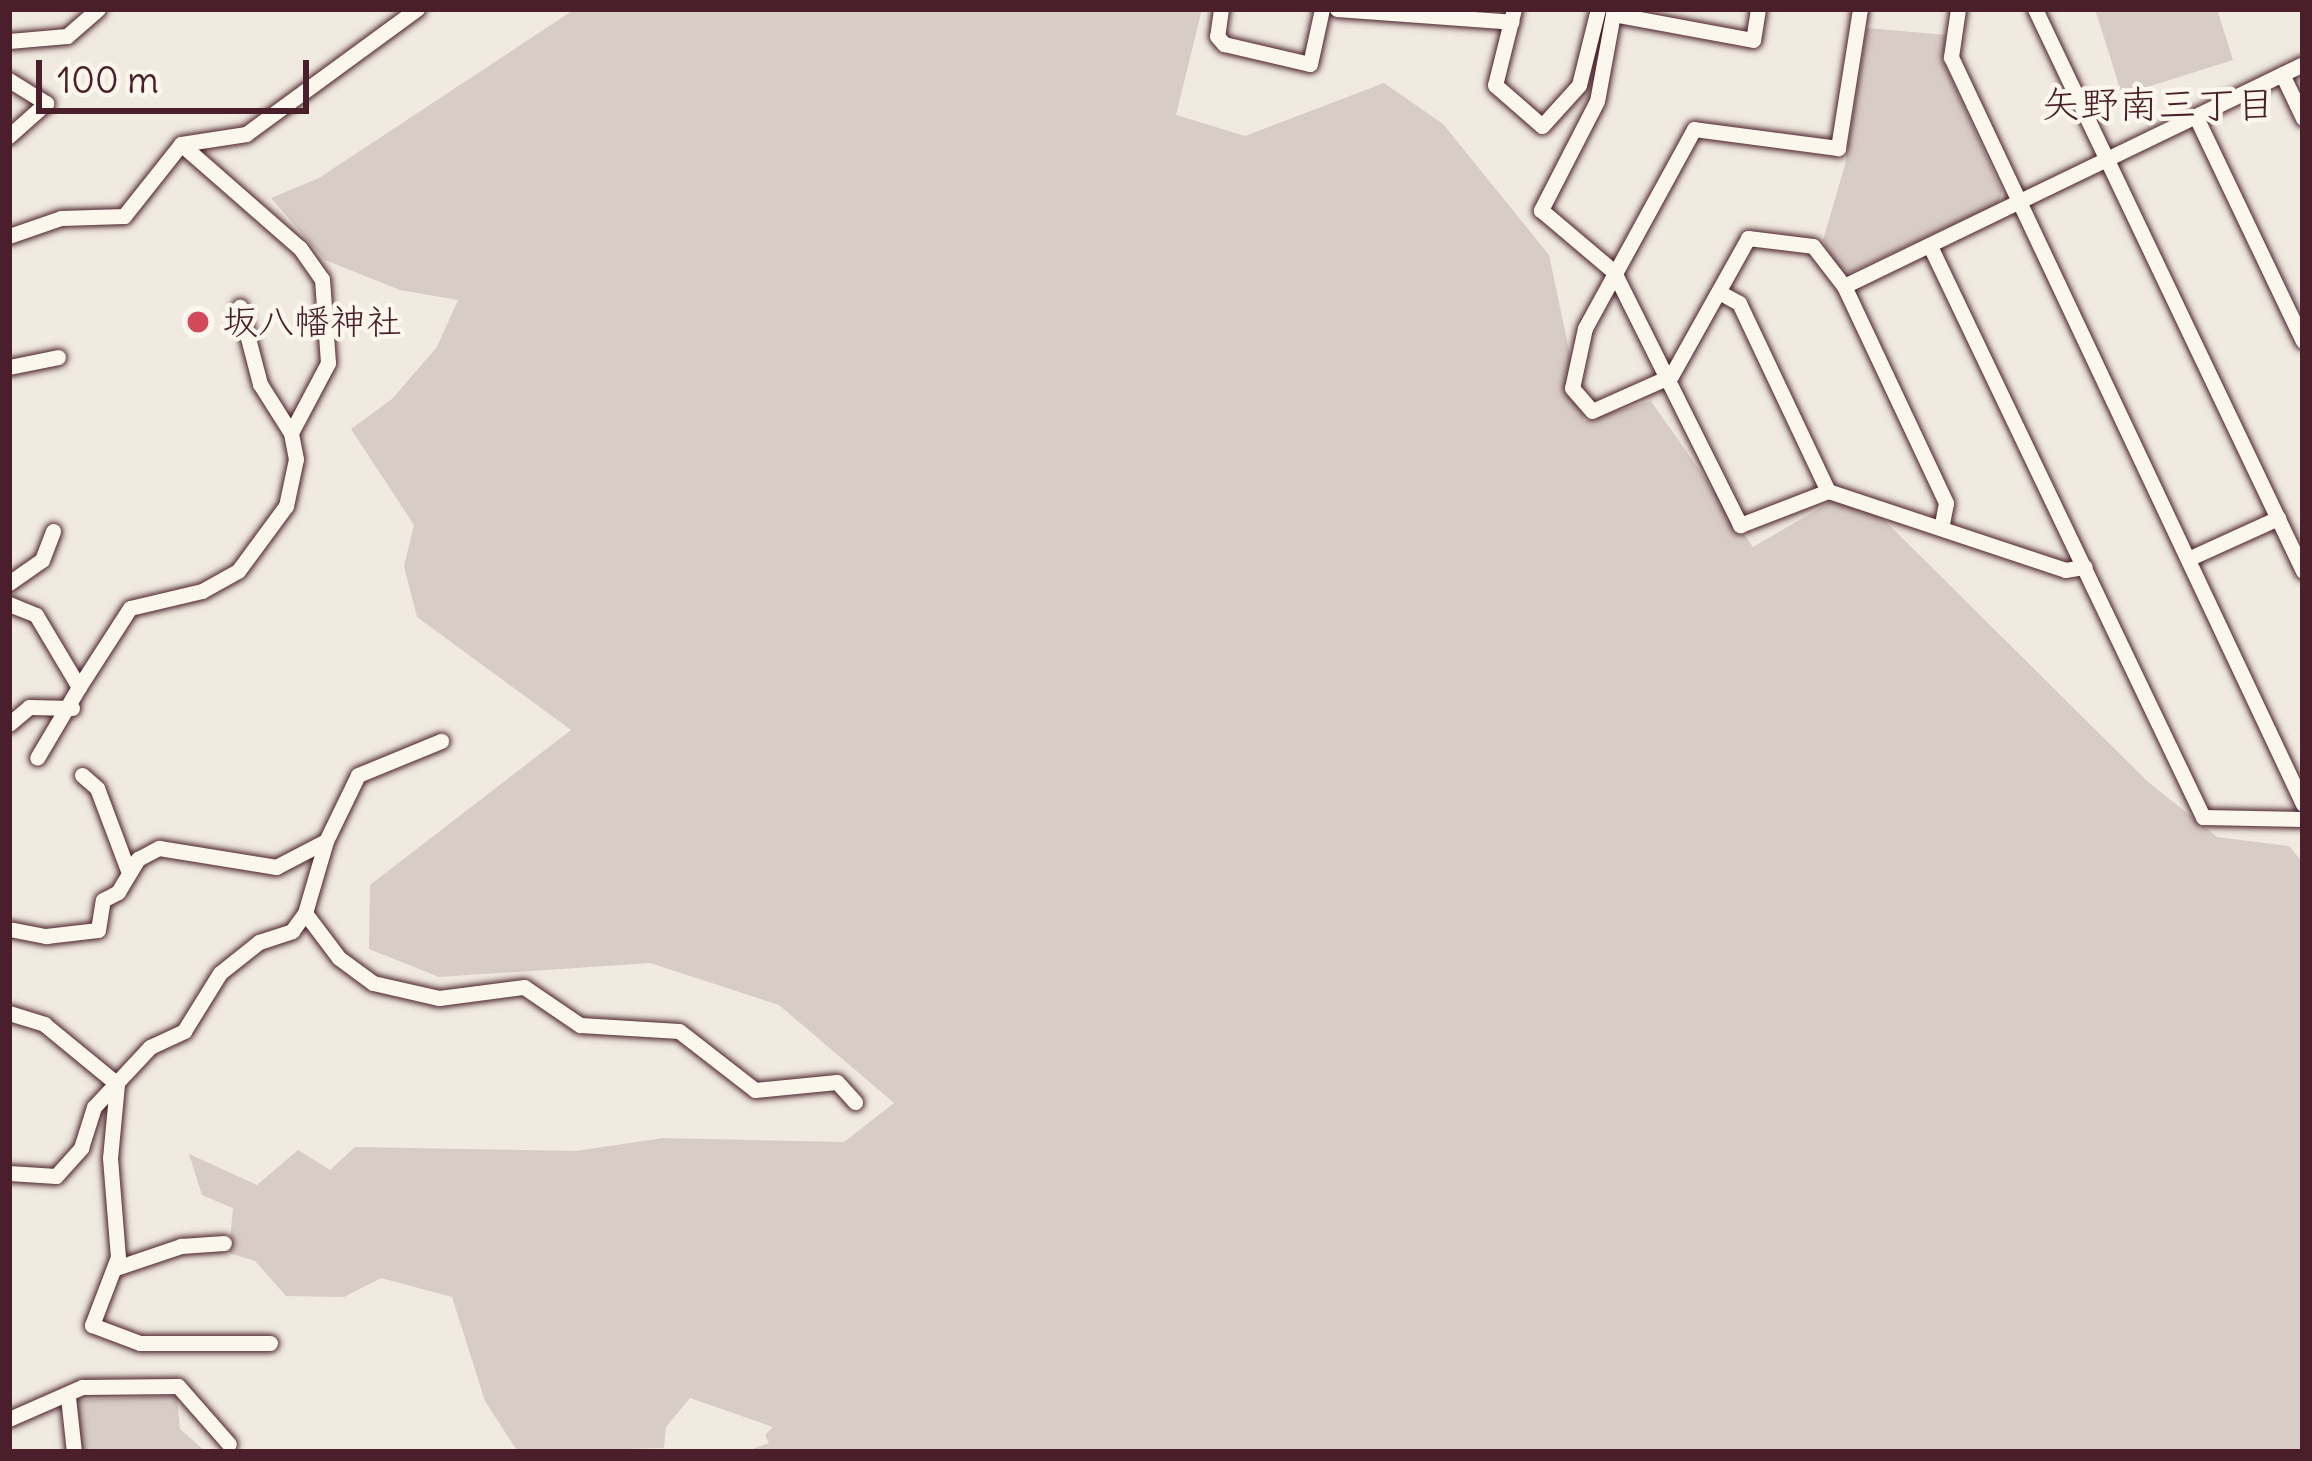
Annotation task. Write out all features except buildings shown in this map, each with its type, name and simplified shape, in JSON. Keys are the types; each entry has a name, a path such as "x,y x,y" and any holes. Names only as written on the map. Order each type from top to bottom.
{"street":[{"path":"9,41 67,36 98,9"},
{"path":"9,236 61,218 124,216 181,145 246,134 418,9"},
{"path":"1221,9 1217,36 1224,44 1310,64 1322,9"},
{"path":"1336,9 1513,15 1495,85 1542,126 1579,85 1598,9"},
{"path":"1758,9 1753,40 1613,14 1597,101 1541,210 1613,272 1671,376 1740,526 1828,491 1942,524 2065,570 2085,567"},
{"path":"1860,9 1838,148 1694,129 1585,328 1572,388 1592,411 1671,376 1748,238 1813,245 1844,286 1946,503 1942,524"},
{"path":"1958,9 1951,57 2303,804"},
{"path":"2035,9 2303,571"},
{"path":"1844,286 2303,64"},
{"path":"2282,74 2303,118"},
{"path":"9,80 46,103 9,136"},
{"path":"2196,117 2303,340"},
{"path":"181,145 300,248 322,279 328,363 290,434"},
{"path":"1930,246 2203,817 2303,819"},
{"path":"1719,292 1739,303 1828,491"},
{"path":"37,758 130,608 202,591 262,548 293,488 290,434 260,383 240,307"},
{"path":"9,367 58,357"},
{"path":"2190,559 2278,518"},
{"path":"9,583 43,560 53,531"},
{"path":"9,604 36,615 79,687"},
{"path":"9,724 29,707 72,708"},
{"path":"9,1173 56,1176 117,1084 150,1047 184,1030 220,973 260,942 292,931 305,913 326,841 358,775 441,741"},
{"path":"82,775 97,788 129,873"},
{"path":"9,929 46,936 98,930 103,900 159,848 276,868 326,841"},
{"path":"305,913 339,958 374,983 439,998 524,987 580,1025 679,1031 755,1090 837,1082 855,1102"},
{"path":"9,1012 44,1024 117,1084"},
{"path":"117,1084 110,1158 116,1268 92,1325 111,1337 270,1343"},
{"path":"116,1268 181,1246 224,1244"},
{"path":"9,1419 82,1387 178,1386 229,1444"},
{"path":"68,1396 74,1452"}],"shaded area":[{"path":"575,9 1202,9 1176,115 1245,136 1384,83 1443,124 1549,255 1584,421 1651,401 1753,547 1832,501 1876,512 2147,781 2217,837 2289,846 2303,863 2303,1452 744,1452 769,1443 765,1435 773,1427 690,1398 666,1427 664,1448 518,1452 485,1401 452,1297 381,1278 344,1297 286,1296 255,1261 229,1253 233,1208 202,1195 189,1154 257,1185 298,1150 330,1170 355,1147 576,1151 663,1138 844,1142 894,1103 779,1005 650,963 439,977 369,949 370,885 571,730 417,617 404,566 414,525 351,429 392,399 437,347 458,300 400,290 325,260 271,198 319,178"},
{"path":"2095,9 2217,9 2233,60 2122,95"},
{"path":"1867,28 1946,35 1943,61 2002,191 1999,203 1851,272 1838,268 1823,240 1845,165"},
{"path":"177,1396 180,1429 206,1452 82,1452 76,1400"}],"place":[{"name":"坂八幡神社","path":"198,322"}],"district":[{"name":"矢野南三丁目","path":"2158,105"}]}
